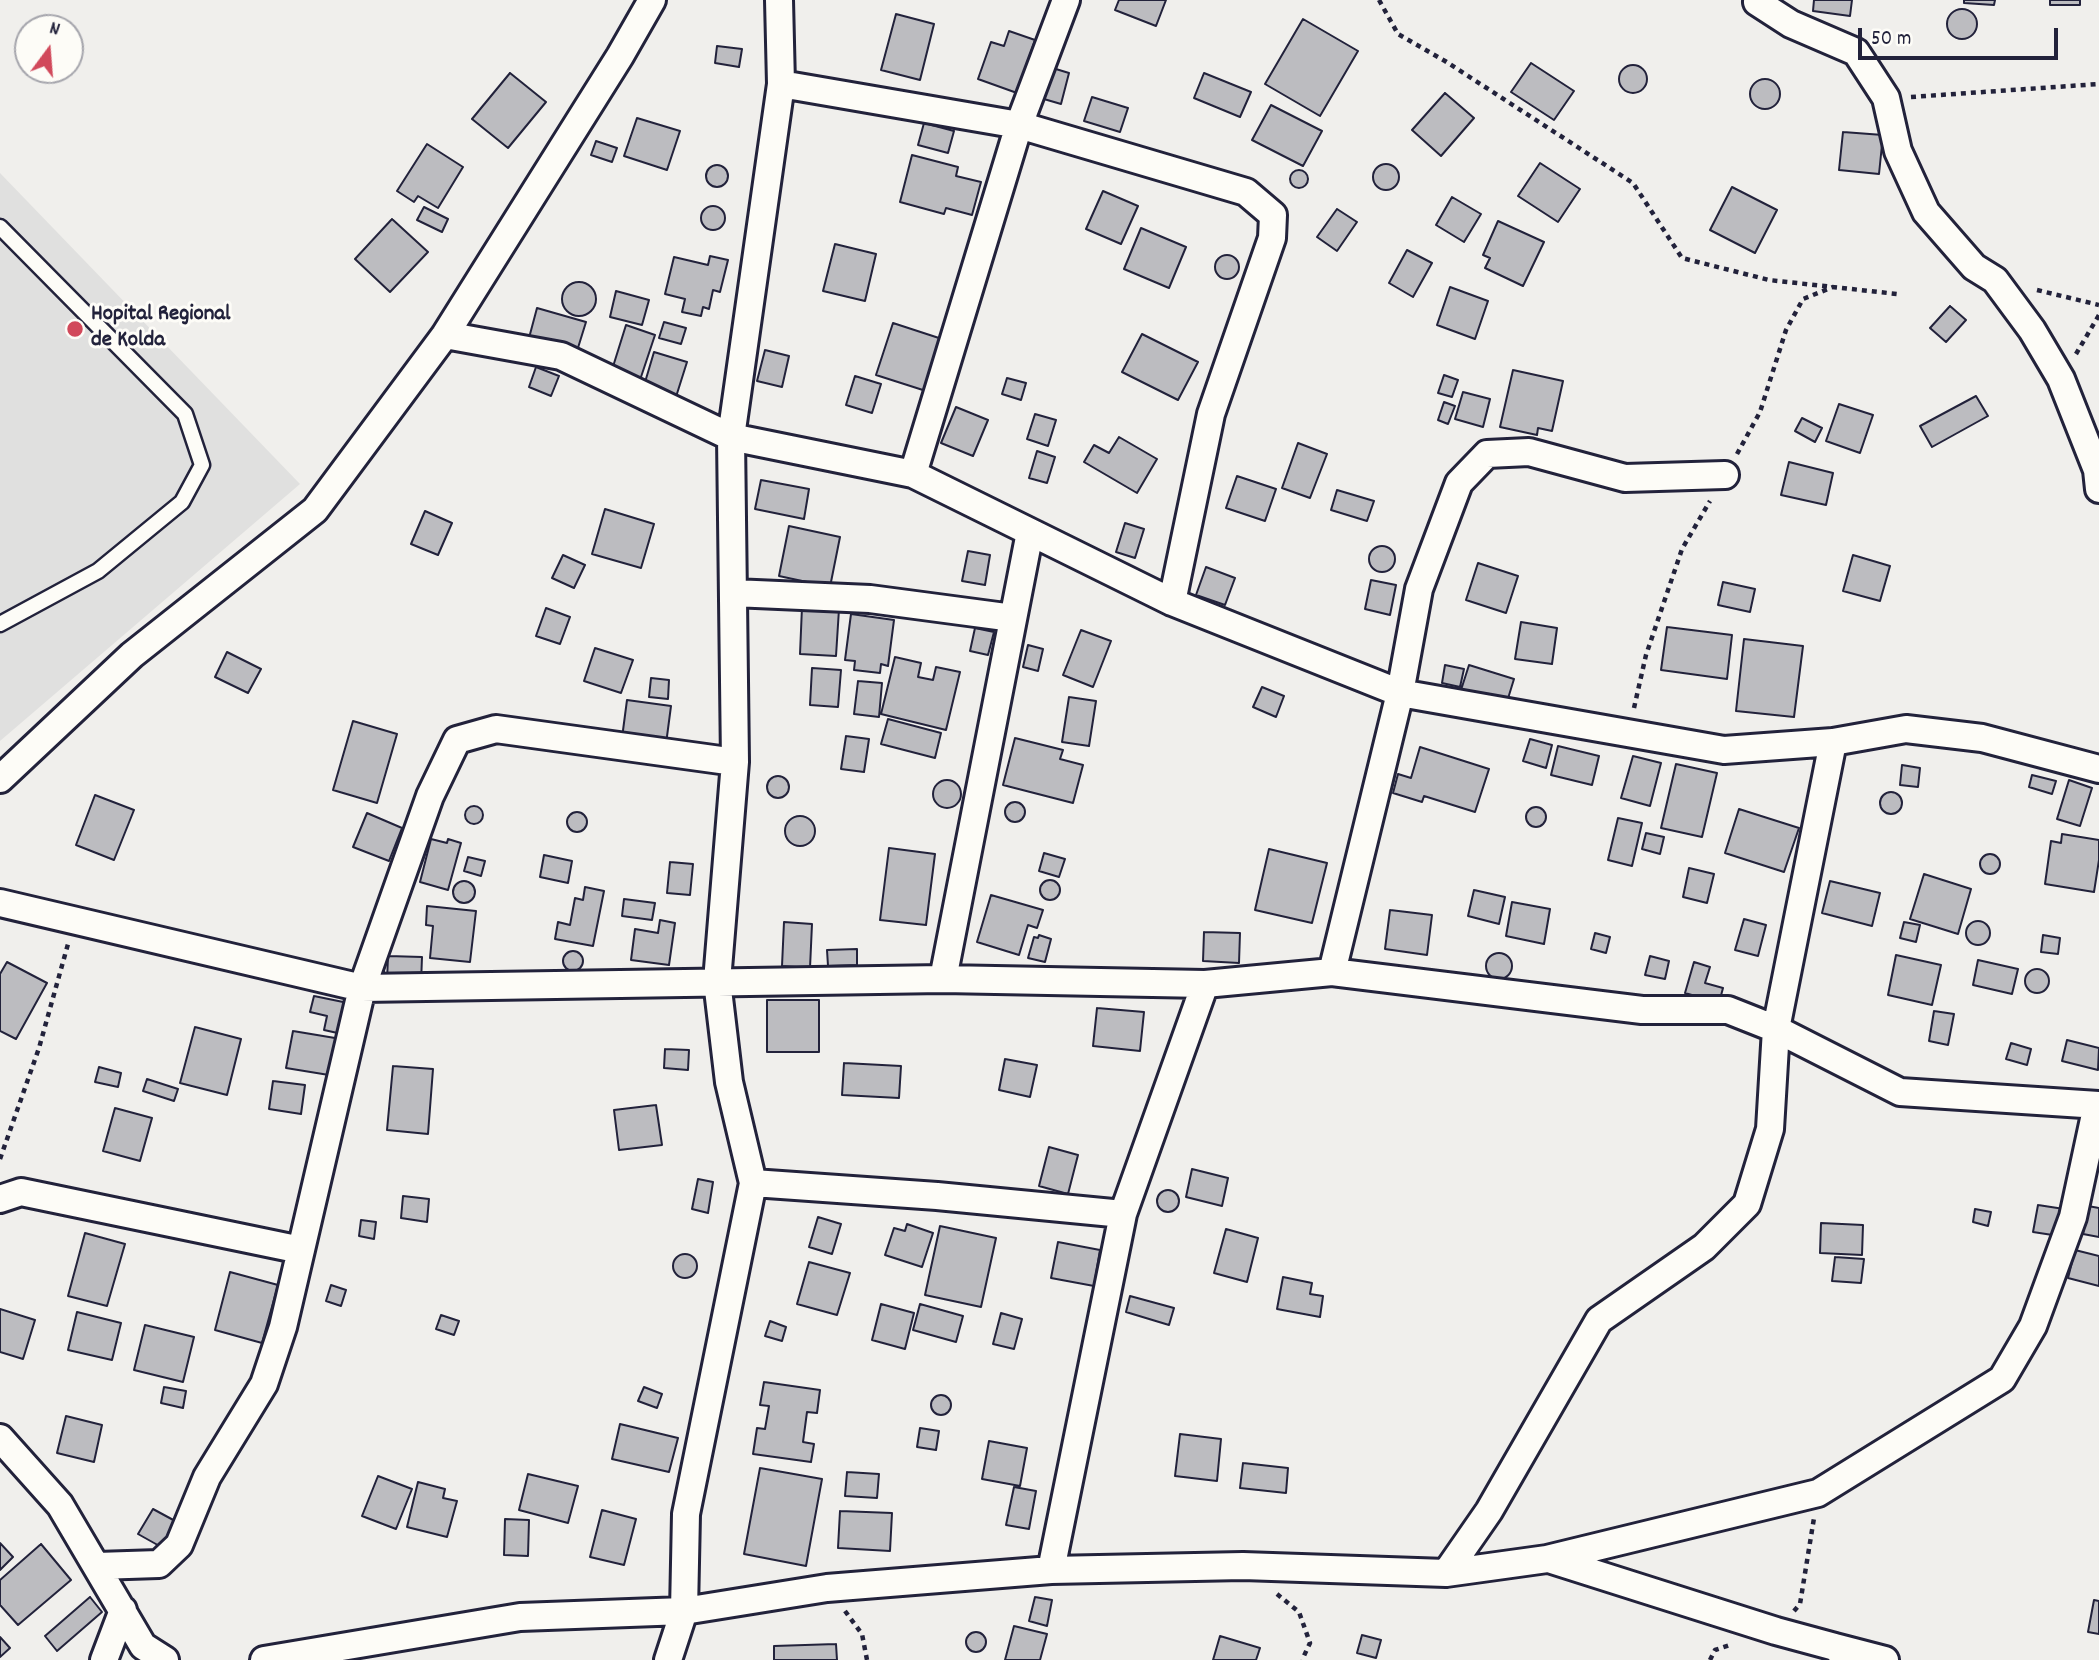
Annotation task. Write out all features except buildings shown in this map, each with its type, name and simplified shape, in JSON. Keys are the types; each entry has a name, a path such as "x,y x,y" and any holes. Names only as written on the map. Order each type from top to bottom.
{"street":[{"path":"0,779 132,655 315,510 445,335 620,56 652,0"},
{"path":"668,1660 684,1611 686,1514 753,1183 729,1082 717,981 735,762 731,437 781,84 779,0"},
{"path":"914,474 1019,125 1066,0"},
{"path":"1758,0 1757,2 1791,24 1856,52 1886,98 1898,151 1926,212 1974,267 1995,281 2032,330 2061,379 2097,471 2099,489"},
{"path":"781,84 1019,125 1246,192 1273,215 1272,238 1211,414 1172,602"},
{"path":"445,335 561,356 731,437 914,474 1172,602 1400,692 1724,750 1833,742 1906,729 1982,738 2099,769"},
{"path":"1332,972 1400,692 1419,589 1459,483 1487,454 1528,452 1625,478 1725,475"},
{"path":"943,979 1030,532"},
{"path":"733,593 870,598 1013,618"},
{"path":"97,1566 159,1564 178,1545 207,1477 264,1384 283,1328 362,988 430,796 457,740 496,729 735,762"},
{"path":"1446,1573 1489,1511 1599,1320 1704,1247 1747,1204 1770,1129 1776,1029 1833,742"},
{"path":"0,902 362,988 943,979 1205,984 1332,972 1642,1010 1728,1010 1776,1029 1900,1092 2098,1105 2073,1217 2033,1326 2002,1379 1818,1493 1547,1559 1446,1573 1243,1566 1051,1570 827,1588 684,1611 520,1617 264,1660"},
{"path":"1051,1570 1123,1214 1205,984"},
{"path":"753,1183 937,1196 1123,1214"},
{"path":"0,1199 21,1192 302,1250"},
{"path":"0,1437 60,1505 143,1646 165,1660"},
{"path":"1547,1559 1842,1654 1885,1660"},
{"path":"104,1660 123,1610"}],"lane":[{"path":"0,227 185,414 202,465 182,502 97,571 0,624"}],"path":[{"path":"1380,0 1398,34 1445,61 1633,183 1682,258 1769,280 1897,294"},
{"path":"1886,98 2099,84"},
{"path":"1995,281 2099,305"},
{"path":"2061,379 2099,315"},
{"path":"0,1159 39,1048 75,920"},
{"path":"1710,1660 1715,1650 1776,1632 1800,1604 1818,1493"},
{"path":"1243,1566 1299,1612 1310,1643 1302,1660"},
{"path":"827,1588 862,1634 867,1660"}],"shaded area":[{"name":"Hopital Regional de Kolda","path":"0,173 300,484 0,741"}],"place":[{"name":"Hopital Regional de Kolda","path":"75,329"}]}
